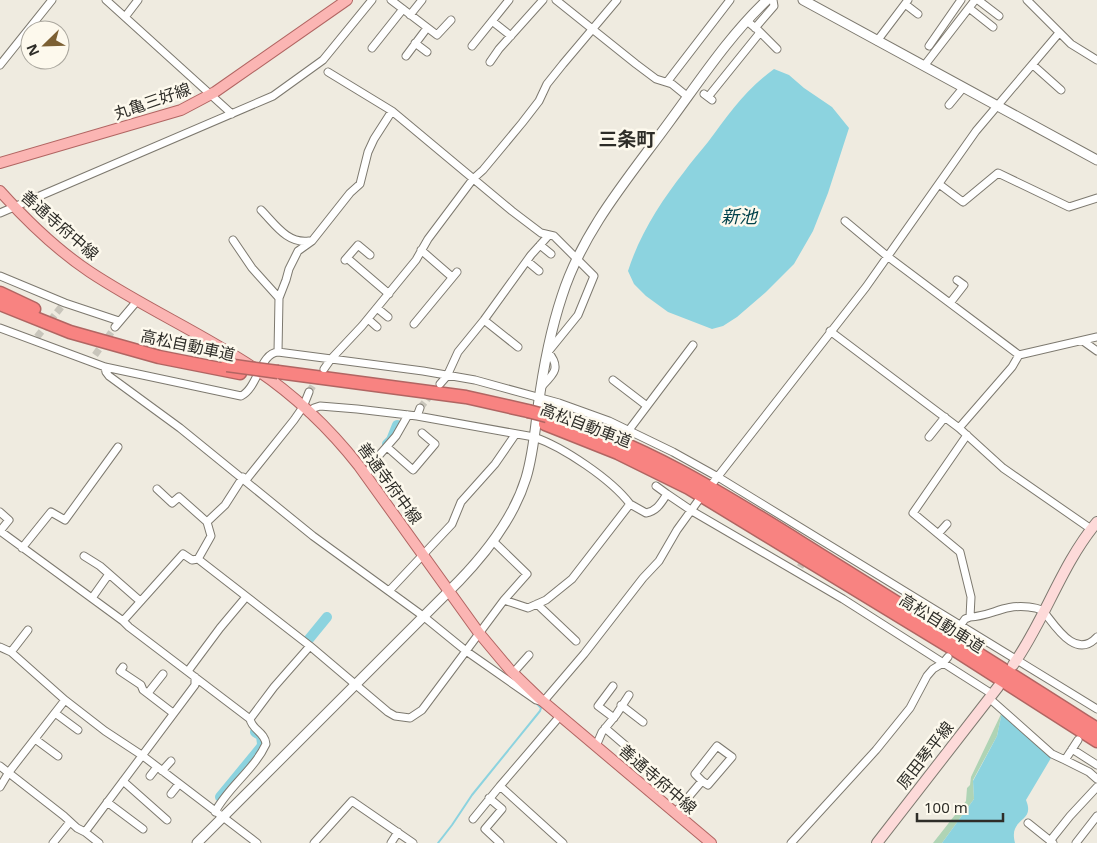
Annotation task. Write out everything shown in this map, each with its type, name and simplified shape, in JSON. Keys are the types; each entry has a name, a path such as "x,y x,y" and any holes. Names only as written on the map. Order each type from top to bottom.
{"highway":[{"name":"高松自動車道","path":"0,293 28,307 75,325 161,351 282,376 416,395 528,415 546,420 689,488 939,640 1097,741"},
{"name":"高松自動車道","path":"0,304 70,332 159,357 242,373 282,376"},
{"name":"高松自動車道","path":"546,420 564,421 653,458 715,490 1097,729"}],"main road":[{"name":"丸亀三好線","path":"0,163 181,110 210,95 347,0"},
{"name":"善通寺府中線","path":"0,191 14,207 62,252 137,301 260,372 306,410 345,448 479,633 513,673 543,702 711,843"},
{"path":"1015,663 1028,643 1072,557 1094,530"},
{"name":"原田琴平線","path":"877,843 993,693"}],"street":[{"path":"0,65 52,0"},
{"path":"124,17 138,0"},
{"path":"0,213 273,96 323,60 372,0"},
{"path":"391,0 437,36 451,20"},
{"path":"410,15 422,0"},
{"path":"472,46 509,0"},
{"path":"490,62 506,46 510,36 543,0"},
{"path":"556,0 642,69 656,79 667,82 688,97"},
{"path":"324,369 416,260 421,250 472,179 483,170 522,123 539,101 547,84 617,0"},
{"path":"667,82 730,0"},
{"path":"197,843 449,591 481,558 493,541 508,517 526,479 532,455 539,398 548,352 562,296 577,259 608,206 732,37 767,0"},
{"path":"708,97 758,35 757,30 774,6 773,0"},
{"path":"803,0 1097,160"},
{"path":"928,46 961,0"},
{"path":"924,66 977,0 999,16"},
{"path":"1027,0 1071,44 1097,60"},
{"path":"109,1 124,17 232,114"},
{"path":"877,41 907,2 918,14"},
{"path":"955,8 964,15"},
{"path":"969,8 993,27"},
{"path":"372,48 382,32 403,10"},
{"path":"492,21 510,36"},
{"path":"747,21 777,49"},
{"path":"406,56 427,28"},
{"path":"712,484 866,287 886,256 976,131 1059,33"},
{"path":"415,43 427,52"},
{"path":"1032,65 1061,90"},
{"path":"328,72 392,111 472,179 541,233 554,236 594,276 578,316 548,352"},
{"path":"949,105 964,88"},
{"path":"278,352 279,298 289,269 298,251 312,241 350,193 360,184 368,152 392,111"},
{"path":"939,184 963,202 998,173 1068,207 1097,198"},
{"path":"261,210 285,235 301,242 312,241"},
{"path":"845,221 886,256 1019,355"},
{"path":"440,384 447,376 458,352 549,235"},
{"path":"233,240 252,268 279,298"},
{"path":"370,255 358,245 346,259 389,294"},
{"path":"540,245 551,254"},
{"path":"414,324 454,274 421,250"},
{"path":"527,261 539,271"},
{"path":"0,276 64,305 117,324 137,301"},
{"path":"950,303 964,286 957,280"},
{"path":"377,308 388,317"},
{"path":"368,319 377,327"},
{"path":"484,320 518,347"},
{"path":"0,328 36,339 105,367 241,396 249,390 268,356 278,352 423,371 501,386 559,403 629,430 718,477 798,526 863,570 1096,712"},
{"path":"830,331 959,428 1003,468 1094,530"},
{"path":"959,428 1012,367 1019,355 1097,337"},
{"path":"1083,341 1097,351"},
{"path":"629,430 693,345"},
{"path":"90,362 95,355"},
{"path":"105,367 109,376 180,428 313,536 423,616 466,651 536,700 543,702 643,578 659,561 677,530 698,501"},
{"path":"613,380 648,406"},
{"path":"306,410 308,392"},
{"path":"207,522 306,410 320,406 417,416 534,437 546,441 583,464 623,496 630,504 646,513 654,511 667,494"},
{"path":"417,416 420,408"},
{"path":"366,475 375,460 396,436 408,415"},
{"path":"930,437 945,417"},
{"path":"387,447 414,470 435,444 422,433"},
{"path":"389,591 424,556 452,524 461,502 495,464 515,435"},
{"path":"967,435 913,513 960,552 970,597 970,618"},
{"path":"22,548 51,512 65,520 118,447"},
{"path":"656,486 692,511 845,597 946,660 993,693 1052,754 1089,772 1097,779"},
{"path":"157,489 172,503 179,497 207,522 211,536 198,559"},
{"path":"504,600 528,608 546,600 572,579 630,504"},
{"path":"0,512 9,520 0,531 195,676 250,719 252,726 263,736 266,744 222,799 215,812"},
{"path":"938,534 947,524"},
{"path":"794,533 798,526"},
{"path":"123,621 183,554 192,560 198,559 356,683 388,712 395,716 410,718 422,710 504,600 527,574 493,541"},
{"path":"764,553 774,546"},
{"path":"84,556 109,574 140,601"},
{"path":"92,598 109,574"},
{"path":"188,671 246,597"},
{"path":"537,604 576,641"},
{"path":"962,630 965,619 1012,606 1036,608 1044,612 1062,634 1072,642 1092,643 1097,637"},
{"path":"11,652 28,630"},
{"path":"250,719 274,687 310,646"},
{"path":"0,647 11,652 65,700 104,731 143,756 252,842"},
{"path":"513,673 529,655"},
{"path":"791,843 876,750 910,708 928,676 946,660"},
{"path":"123,667 120,671 141,685 148,694 173,713"},
{"path":"148,694 163,674"},
{"path":"85,832 195,685 195,676"},
{"path":"613,686 598,706 614,718"},
{"path":"596,746 605,728 629,695"},
{"path":"0,787 9,772 65,700"},
{"path":"621,705 643,722"},
{"path":"55,712 78,730"},
{"path":"473,818 560,716"},
{"path":"605,728 626,746"},
{"path":"35,739 58,756"},
{"path":"1065,760 1078,740"},
{"path":"717,746 732,757 708,785 702,781 695,774 717,746"},
{"path":"1072,749 1097,764"},
{"path":"150,776 171,761"},
{"path":"0,766 98,843"},
{"path":"123,781 167,820"},
{"path":"675,813 702,781"},
{"path":"171,794 179,784"},
{"path":"500,786 563,843"},
{"path":"1028,823 1052,842 1070,816 1097,786"},
{"path":"489,798 502,809 485,829 500,843"},
{"path":"314,843 352,801 413,843"},
{"path":"107,802 143,829"},
{"path":"1076,843 1097,816"},
{"path":"53,843 70,822"},
{"path":"391,843 398,832"}],"green space":[{"path":"1002,712 997,736 973,780 974,799 942,843 933,843 966,801 967,788 970,785 971,777"}],"water":[{"name":"新池","path":"774,69 789,75 832,107 849,128 828,193 813,231 794,264 737,317 723,326 712,329 668,312 646,296 634,284 628,271 644,232 675,183 738,103 754,85"},
{"path":"1002,712 1051,758 1026,800 1028,813 1015,828 1015,843 942,843 974,799 973,781 997,736"}],"waterway":[{"path":"387,444 391,440 397,425"},
{"path":"309,639 327,617"},
{"path":"438,843 472,795 540,711 541,708 536,703"},
{"path":"220,797 261,747 261,736 255,732"}],"tunnel":[{"path":"37,337 62,306"},
{"path":"95,355 115,327"},
{"path":"309,392 320,375"},
{"path":"420,408 434,391"},
{"path":"800,567 816,541"}],"district":[{"name":"三条町","path":"627,139"}]}
